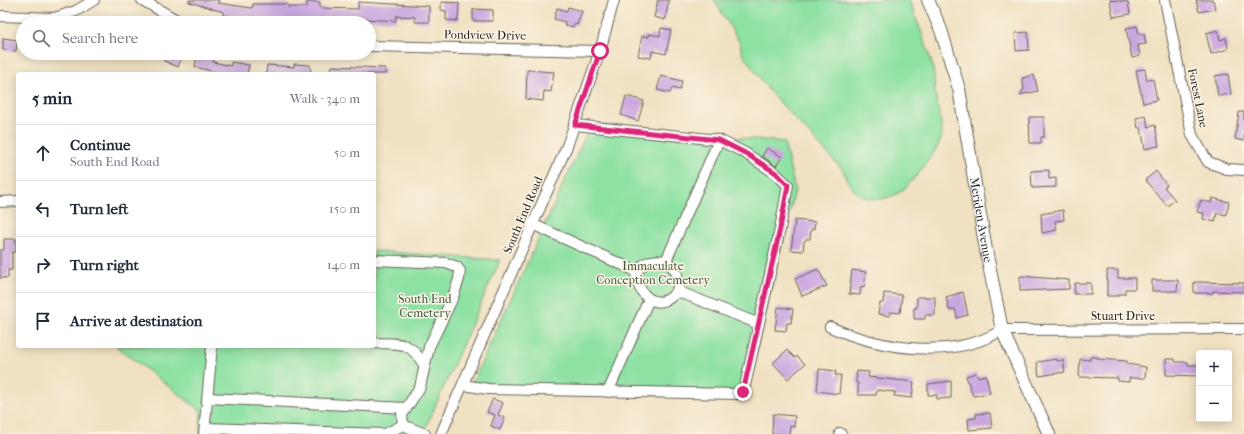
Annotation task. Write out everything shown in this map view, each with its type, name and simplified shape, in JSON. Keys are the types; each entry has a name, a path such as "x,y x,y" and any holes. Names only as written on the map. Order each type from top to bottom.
{"main road":[{"name":"Meriden Avenue","path":"928,0 941,30 959,89 986,250 1002,330 1049,434"}],"street":[{"path":"60,16 76,11 94,0"},
{"path":"142,0 170,16"},
{"name":"South End Road","path":"441,434 567,146 600,51 614,0"},
{"name":"Forest Lane","path":"1165,0 1192,135 1208,162 1226,169 1244,170"},
{"path":"0,16 16,17"},
{"name":"Pondview Drive","path":"376,46 600,51"},
{"path":"463,385 488,389 608,392 740,394 744,390 780,229 788,185 776,173 745,153 719,140 575,125"},
{"path":"666,261 719,140"},
{"path":"0,202 16,201"},
{"path":"532,224 636,271"},
{"path":"212,348 204,431 385,434 404,416 420,387 424,365 431,342 453,297 460,271 453,264 446,263 376,260"},
{"path":"658,260 666,261 672,265 678,274 677,291 666,300 658,301 649,299 640,290 636,271 647,262 658,260"},
{"path":"677,291 759,324"},
{"path":"608,392 649,299"},
{"path":"830,327 856,338 877,343 919,348 953,347 989,338 1002,330"},
{"name":"Stuart Drive","path":"1002,330 1244,329"},
{"path":"376,343 421,346 431,342"},
{"path":"406,345 416,353 424,365"},
{"path":"208,398 388,407 404,416 425,434"}],"green space":[{"path":"714,0 909,0 931,60 934,73 935,96 941,120 942,133 942,137 936,148 911,182 896,194 886,198 868,198 860,195 853,189 843,170 770,92 742,53 740,43"},
{"name":"Immaculate Conception Cemetery","path":"591,124 784,142 795,190 745,396 469,390"},
{"name":"South End Cemetery","path":"376,251 500,260 423,434 200,434 201,411 119,348 376,348"}],"building":[{"path":"189,0 219,0 218,3 252,8 253,4 288,4 288,7 307,7 307,2 320,2 320,8 358,9 358,2 429,6 429,22 415,22 415,17 396,16 396,21 376,20 376,16 228,16 223,15 224,12 189,2"},
{"path":"658,0 669,0 665,20 654,17"},
{"path":"1110,0 1128,2 1130,14 1113,17"},
{"path":"1196,0 1213,0 1215,9 1199,12"},
{"path":"441,2 459,3 458,21 446,20 446,11 441,10"},
{"path":"568,7 582,11 577,25 574,24 573,27 564,25 565,22 554,19 557,8 567,11"},
{"path":"473,9 493,10 493,21 473,21"},
{"path":"1137,26 1139,34 1144,34 1146,44 1138,45 1140,56 1132,58 1126,28"},
{"path":"661,28 671,30 666,54 652,51 651,58 638,56 642,36 649,37 649,34 660,36"},
{"path":"1218,30 1220,40 1226,38 1228,49 1211,54 1206,33"},
{"path":"1028,32 1029,50 1016,51 1015,33"},
{"path":"3,38 16,40 16,51 3,50"},
{"path":"164,60 180,60 178,67"},
{"path":"196,60 214,60 213,62 231,66 231,62 249,65 247,72 215,72 195,67"},
{"path":"294,64 310,65 311,72 266,72 267,65 294,67"},
{"path":"332,66 385,68 385,74 376,74 376,72 331,72"},
{"path":"1145,69 1147,80 1153,79 1157,100 1143,103 1136,70"},
{"path":"527,70 554,72 551,92 544,91 543,101 526,99"},
{"path":"1228,74 1231,94 1218,96 1215,76"},
{"path":"1034,75 1038,91 1020,95 1024,89 1022,78"},
{"path":"661,76 682,81 680,90 672,88 670,93 657,90"},
{"path":"626,96 644,101 638,121 621,115"},
{"path":"1239,112 1244,112 1244,141 1235,139"},
{"path":"1146,116 1148,127 1155,125 1159,146 1145,149 1141,128 1138,128 1136,118"},
{"path":"1029,117 1044,117 1044,137 1041,137 1041,143 1030,143"},
{"path":"767,148 782,157 776,166 762,156"},
{"path":"1049,170 1049,179 1056,178 1056,187 1032,188 1031,171"},
{"path":"1156,171 1167,185 1164,187 1175,200 1167,206 1145,180"},
{"path":"1212,198 1229,202 1226,215 1217,213 1215,222 1203,219 1204,213 1197,212 1201,200 1211,203"},
{"path":"1063,210 1064,220 1055,221 1057,230 1042,233 1041,214"},
{"path":"795,220 815,222 814,229 811,229 810,239 806,239 804,242 803,251 791,250"},
{"path":"4,239 16,239 16,252 12,252 12,270 8,270 8,278 0,278 0,250 4,250"},
{"path":"818,269 827,286 802,296 795,279"},
{"path":"852,270 866,272 864,287 861,286 860,295 849,294"},
{"path":"1107,270 1118,270 1118,278 1135,278 1135,289 1125,289 1125,294 1118,294 1118,296 1107,296"},
{"path":"1020,276 1069,280 1069,289 1020,291"},
{"path":"1152,280 1178,280 1177,291 1152,291"},
{"path":"1194,282 1244,283 1244,292 1213,291 1213,293 1194,293"},
{"path":"1075,283 1091,283 1091,294 1074,294"},
{"path":"963,292 968,315 957,318 955,309 949,310 946,297"},
{"path":"884,293 902,295 900,313 890,312 890,316 878,314 880,303 883,303"},
{"path":"917,297 935,297 935,315 925,315 925,319 914,319 914,308 917,308"},
{"path":"778,307 793,309 791,323 787,323 786,331 775,330"},
{"path":"787,350 795,358 797,356 805,364 788,379 773,363"},
{"path":"1090,357 1127,361 1127,364 1146,367 1145,378 1129,378 1129,382 1118,381 1118,378 1079,377 1080,359 1090,360"},
{"path":"1057,359 1057,361 1063,360 1065,372 1039,376 1037,362"},
{"path":"1166,359 1175,359 1175,362 1188,362 1188,365 1196,365 1196,376 1166,375"},
{"path":"819,369 836,371 835,375 841,375 839,394 817,391"},
{"path":"857,371 869,372 868,377 914,382 912,398 894,396 895,392 877,390 876,395 858,395 858,383 856,383"},
{"path":"976,373 977,377 986,375 990,393 973,396 966,376"},
{"path":"951,381 951,398 937,399 937,395 928,395 928,384"},
{"path":"493,399 503,403 498,415 505,418 500,430 491,426 495,415 487,412"},
{"path":"990,413 992,428 969,430 968,419 976,418 976,414"},
{"path":"773,414 795,416 794,427 790,426 789,434 772,434"}],"route":[{"path":"600,51 575,125 719,140 733,146 776,173 788,185 780,229 743,392"}]}
